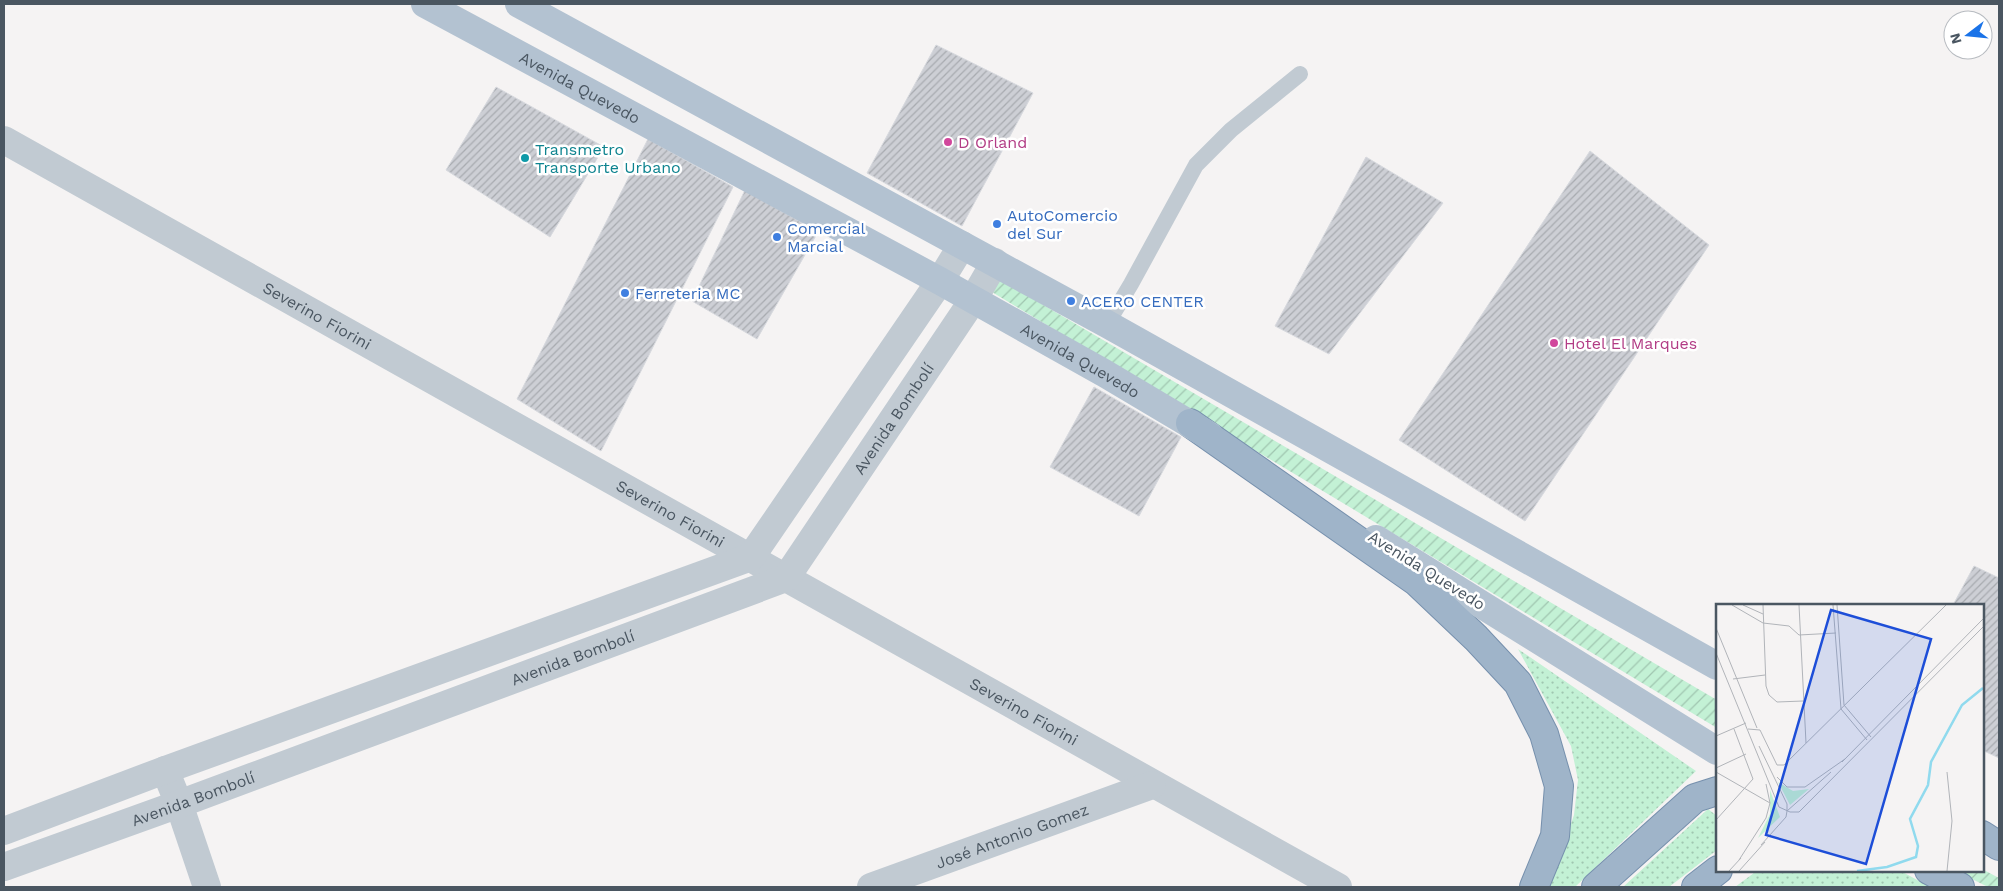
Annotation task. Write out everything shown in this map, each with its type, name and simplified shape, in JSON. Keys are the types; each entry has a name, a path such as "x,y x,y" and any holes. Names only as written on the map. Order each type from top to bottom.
{"highway":[{"path":"1190,424 1417,582 1476,638 1518,683 1544,734 1559,786 1555,836 1534,887"},
{"path":"1596,887 1695,798 1716,791"},
{"path":"1983,836 1999,846"},
{"path":"1983,855 1999,863"},
{"path":"1696,887 1717,871"},
{"path":"1930,871 1960,887"}],"main road":[{"name":"Avenida Quevedo","path":"425,4 940,281 1190,424 1716,750"},
{"path":"519,4 995,262 1716,665"}],"street":[{"name":"Severino Fiorini","path":"4,140 751,557 1152,785 1338,887"},
{"path":"751,557 940,281 962,245"},
{"name":"Avenida Bombolí","path":"4,867 179,804 786,578 973,300 995,262"},
{"name":"Avenida Bombolí","path":"4,831 165,770 751,557"},
{"path":"165,770 179,804 207,887"},
{"name":"José Antonio Gomez","path":"871,887 1152,785"}],"lane":[{"path":"1107,324 1196,165 1231,130 1300,74"}],"green space":[{"path":"999,279 1716,699 1716,727 992,292"},
{"path":"1518,649 1696,771 1575,887 1549,887 1574,815 1578,780 1571,746"},
{"path":"1708,809 1716,815 1716,851 1669,887 1623,887"},
{"path":"1983,870 1999,878 1999,887 1988,887 1956,871"},
{"path":"1757,871 1901,871 1930,887 1735,887"}],"building":[{"path":"936,45 1033,93 962,226 867,173"},
{"name":"Transmetro Transporte Urbano","path":"496,87 604,147 550,237 446,170"},
{"name":"Ferreteria MC","path":"648,139 733,187 601,451 517,399"},
{"name":"Hotel El Marques","path":"1590,151 1709,245 1525,521 1399,440"},
{"path":"1366,157 1443,203 1329,354 1275,326"},
{"name":"Comercial Marcial","path":"745,190 818,232 757,339 692,301"},
{"path":"1094,387 1181,437 1139,516 1050,467"},
{"path":"1974,566 1999,578 1999,758 1983,750 1983,604 1954,604"}],"place":[{"name":"D Orland","path":"948,142"},
{"name":"Transmetro Transporte Urbano","path":"525,158"},
{"name":"AutoComercio del Sur","path":"997,224"},
{"name":"Comercial Marcial","path":"777,237"},
{"name":"Ferreteria MC","path":"625,293"},
{"name":"ACERO CENTER","path":"1071,301"},
{"name":"Hotel El Marques","path":"1554,343"}]}
